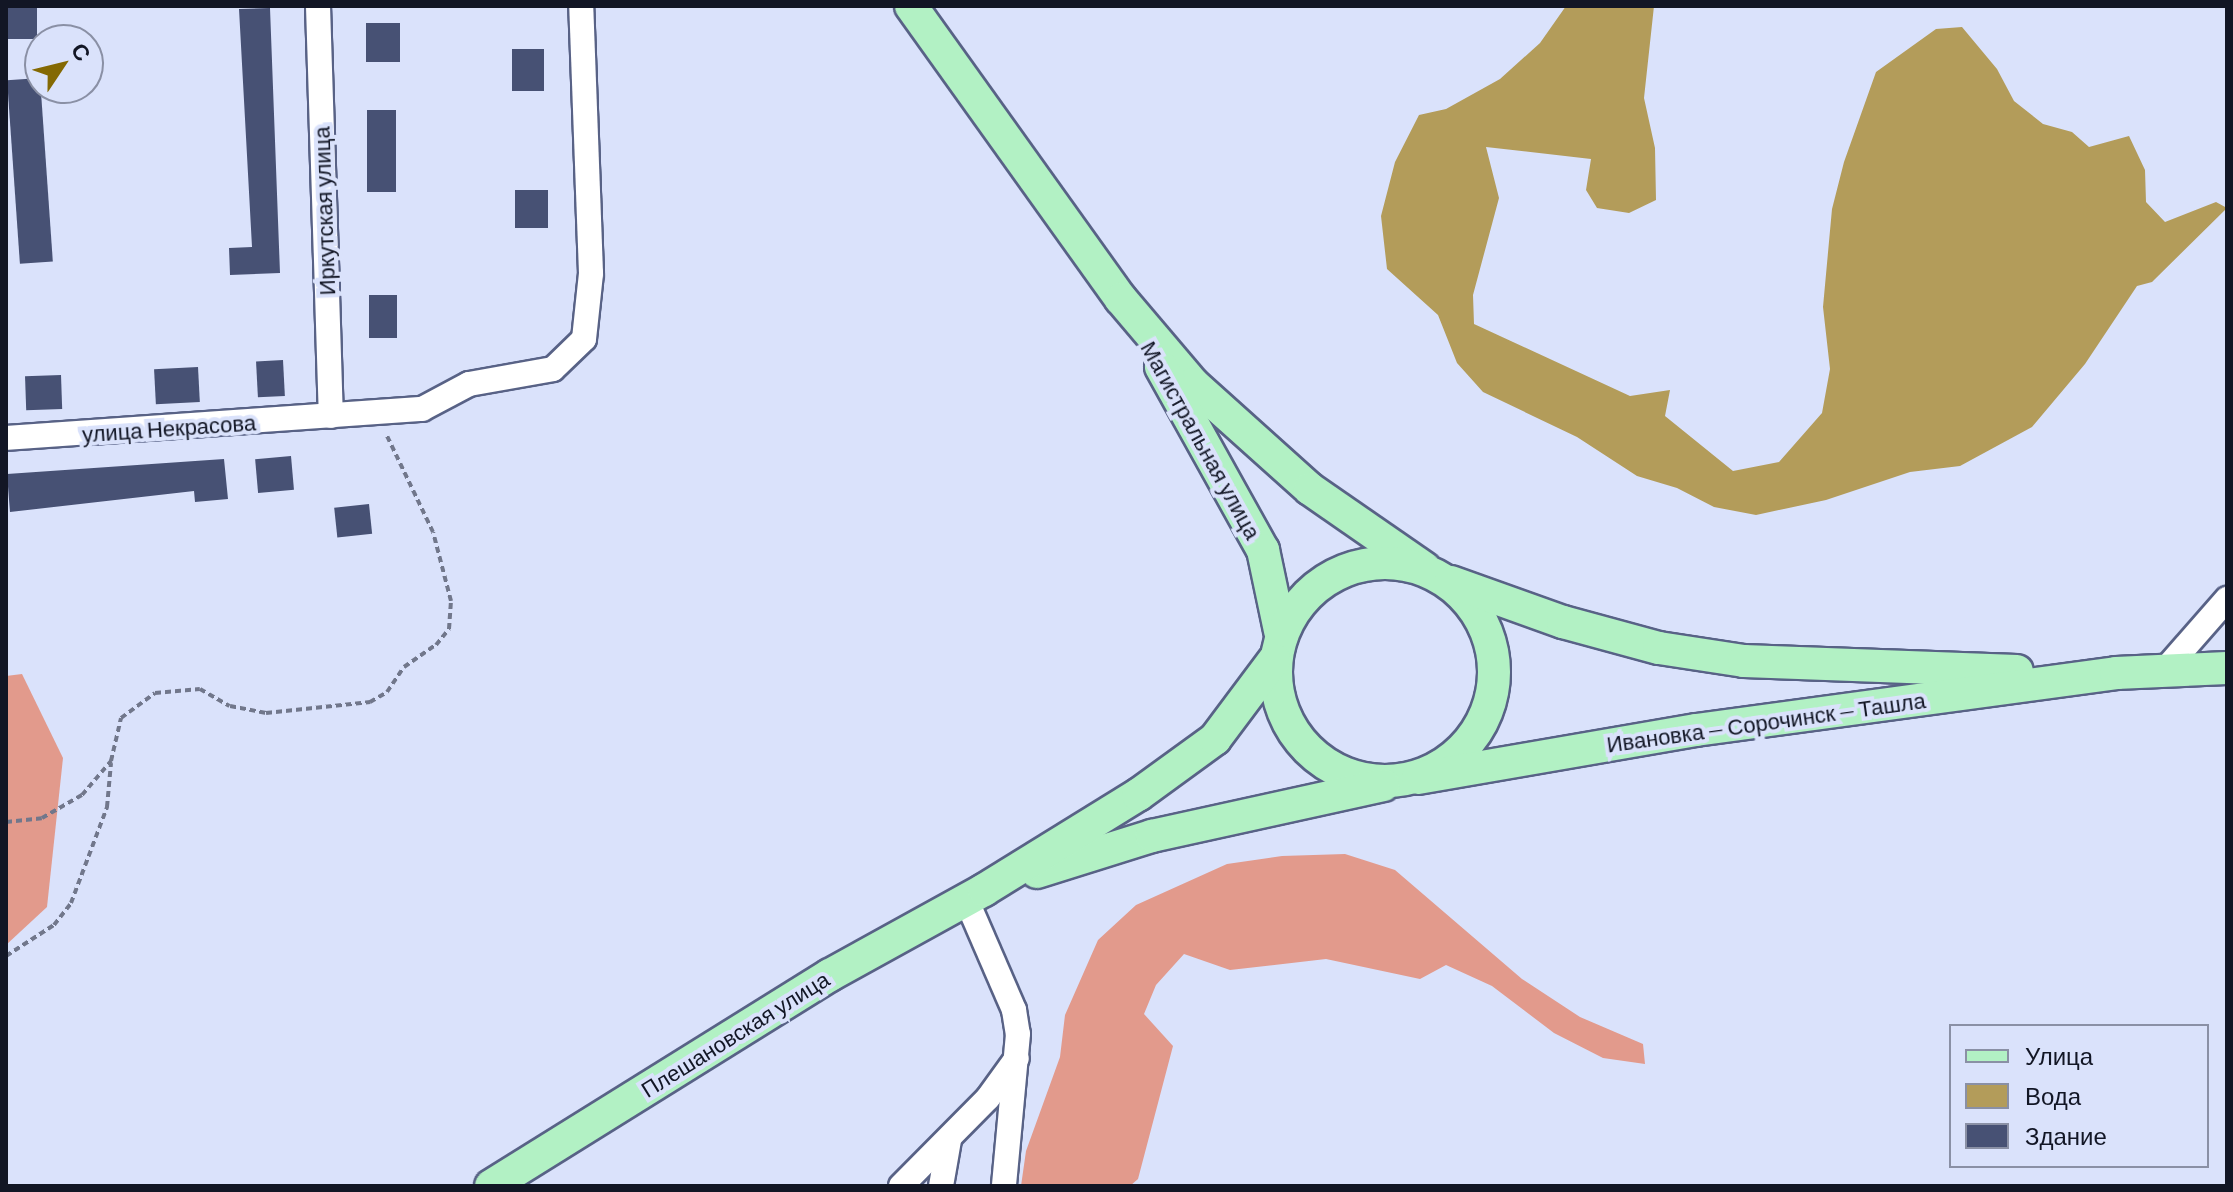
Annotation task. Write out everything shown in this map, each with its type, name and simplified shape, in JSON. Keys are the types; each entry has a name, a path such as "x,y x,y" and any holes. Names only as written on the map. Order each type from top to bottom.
{"main road":[{"name":"Магистральная улица","path":"911,6 1121,299 1263,550 1277,646"},
{"name":"Магистральная улица","path":"1121,299 1238,429 1310,489 1436,574"},
{"name":"Ивановка — Сорочинск — Ташла","path":"2116,673 1696,730 1406,781 1357,778 1306,746 1278,691 1277,646 1305,599 1338,575 1390,562 1436,574 1563,622 1659,648 1744,661 2116,673 2227,668"},
{"path":"975,894 1152,836 1406,781 1470,741 1493,690 1494,660 1487,634 1436,574"},
{"path":"975,894 1195,754 1238,713 1277,646"},
{"name":"Плешановская улица","path":"491,1186 830,975 975,894"}],"street":[{"name":"Иркутская улица","path":"318,6 331,416"},
{"name":"улица Некрасова","path":"6,438 422,409 469,384 553,369 584,339 591,273 581,6"},
{"path":"2164,671 2227,599"},
{"path":"975,894 1014,1010 1018,1056 1004,1186"},
{"path":"901,1186 949,1140 1018,1056"},
{"path":"941,1186 949,1140"}],"path":[{"path":"6,956 54,925 71,903 107,807 111,761 121,718 155,693 200,689 230,706 266,713 370,702 387,692 404,667 449,629 451,601 433,532 377,413"},
{"path":"6,822 42,818 67,806 96,782 111,761"}],"shaded area":[{"path":"22,674 63,758 47,907 6,945 6,676"},
{"path":"1345,854 1395,870 1522,979 1580,1017 1643,1044 1645,1064 1603,1058 1554,1033 1492,986 1446,965 1420,979 1326,959 1230,970 1184,954 1156,985 1144,1014 1173,1046 1138,1179 1130,1186 1021,1186 1026,1151 1060,1057 1065,1015 1098,940 1136,905 1227,864 1282,856"}],"water":[{"path":"1566,6 1654,6 1644,98 1655,148 1656,200 1629,213 1597,208 1586,190 1591,159 1486,147 1499,198 1473,295 1474,324 1630,396 1670,390 1665,416 1733,471 1779,462 1822,413 1830,369 1823,307 1832,209 1844,162 1876,72 1936,29 1962,27 1997,69 2014,101 2043,124 2072,132 2089,147 2129,136 2145,170 2146,202 2165,222 2216,202 2227,208 2152,282 2137,286 2085,364 2032,427 1960,466 1910,472 1826,500 1756,515 1714,507 1677,488 1637,476 1577,437 1483,392 1457,363 1438,315 1387,269 1381,216 1395,162 1419,115 1446,109 1500,79 1540,43"}],"building":[{"path":"6,6 37,6 37,24 24,24 24,39 6,39"},
{"path":"270,8 280,273 230,275 229,248 252,247 239,9"},
{"path":"366,23 400,23 400,62 366,62"},
{"path":"512,49 544,49 544,91 512,91"},
{"path":"24,79 24,104 42,104 53,262 20,264 7,80"},
{"path":"367,110 396,110 396,192 367,192"},
{"path":"515,190 548,190 548,228 515,228"},
{"path":"369,295 397,295 397,338 369,338"},
{"path":"283,360 285,396 258,397 256,361"},
{"path":"198,367 200,402 156,404 154,369"},
{"path":"61,375 62,409 26,410 25,376"},
{"path":"291,456 294,490 258,493 255,459"},
{"path":"224,459 228,499 195,502 194,491 10,512 7,474"},
{"path":"369,504 372,534 337,537 334,508"}]}
